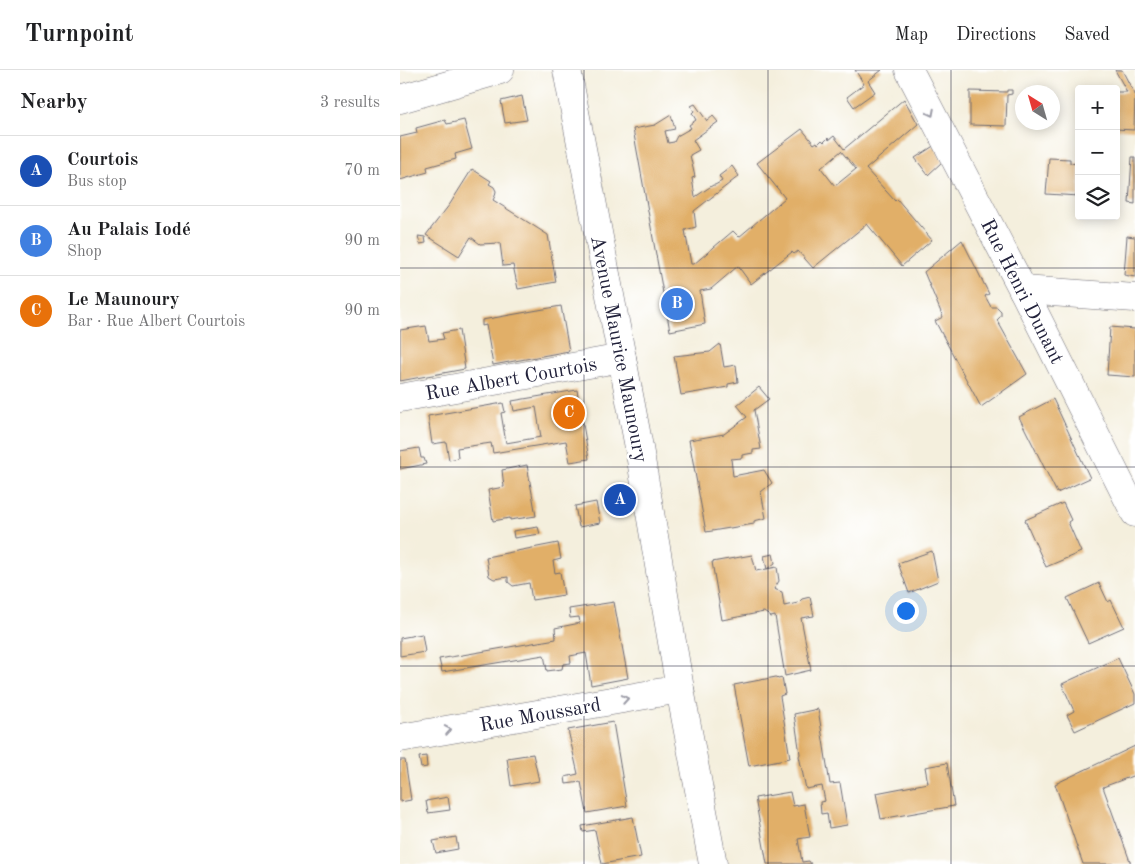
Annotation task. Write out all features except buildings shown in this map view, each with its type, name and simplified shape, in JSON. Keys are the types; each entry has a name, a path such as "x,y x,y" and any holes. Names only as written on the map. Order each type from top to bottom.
{"street":[{"path":"400,99 500,70"},
{"name":"Avenue Maurice Maunoury","path":"566,70 638,442 680,689 713,864"},
{"name":"Rue Henri Dunant","path":"909,70 1023,290 1135,514"},
{"path":"1023,290 1135,298"},
{"name":"Rue Albert Courtois","path":"400,398 622,358"},
{"name":"Rue Moussard","path":"400,738 680,689"}],"place":[{"name":"Au Palais Iodé","path":"677,304"},
{"name":"Le Maunoury","path":"569,413"},
{"name":"Courtois","path":"620,500"}]}
